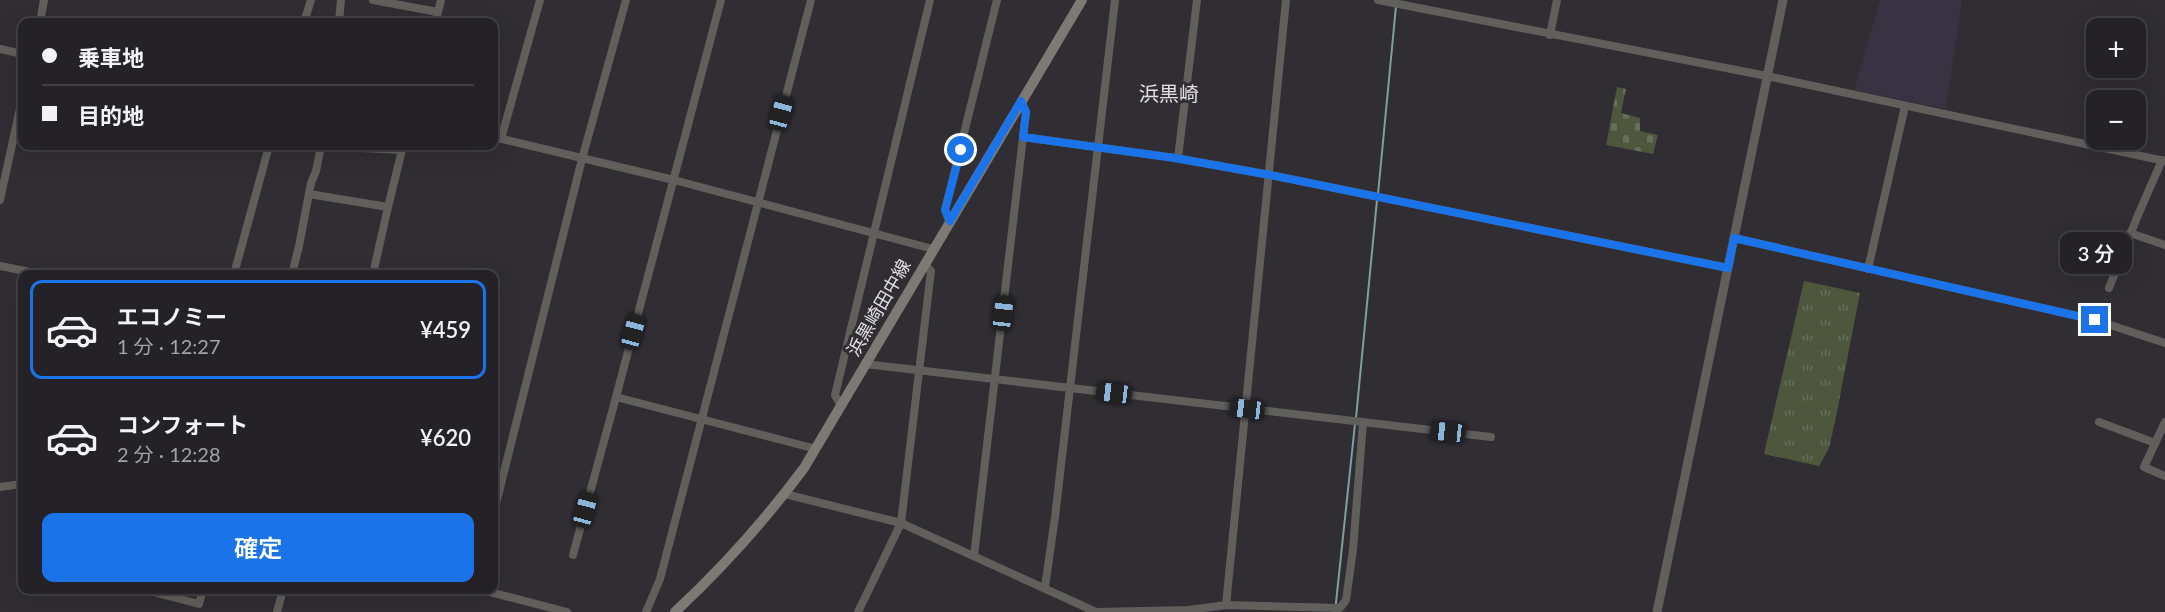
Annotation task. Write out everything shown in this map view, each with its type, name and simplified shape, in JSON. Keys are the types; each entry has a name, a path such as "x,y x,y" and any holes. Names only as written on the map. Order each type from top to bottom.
{"main road":[{"name":"浜黒崎田中線","path":"675,612 785,494 816,449 1082,0"}],"street":[{"path":"40,18 44,0"},
{"path":"305,18 311,0"},
{"path":"339,18 341,0"},
{"path":"373,0 438,12"},
{"path":"436,18 441,0"},
{"path":"498,135 540,0"},
{"path":"498,496 582,159 626,0"},
{"path":"573,555 722,0"},
{"path":"646,612 660,579 811,0"},
{"path":"841,406 835,395 930,0"},
{"path":"950,221 945,210 997,0"},
{"path":"1045,587 1115,0"},
{"path":"1178,158 1197,0"},
{"path":"1226,605 1286,0"},
{"path":"1378,0 1767,76 2163,161 2130,233 2109,288"},
{"path":"1550,35 1557,0"},
{"path":"1656,612 1783,0"},
{"path":"0,49 18,53"},
{"path":"974,556 1026,112 1021,101"},
{"path":"1868,269 1905,106"},
{"path":"0,200 18,117"},
{"path":"1023,137 1178,158 1270,175 1728,268"},
{"path":"498,138 674,180 933,249"},
{"path":"235,270 268,150"},
{"path":"293,270 320,150"},
{"path":"374,270 402,150"},
{"path":"309,194 388,207"},
{"path":"2130,233 2165,245"},
{"path":"1734,238 2095,320 2165,343"},
{"path":"858,612 901,524 931,271 924,264"},
{"path":"0,266 20,270"},
{"path":"865,364 1491,437"},
{"path":"616,397 816,449"},
{"path":"785,494 901,524 1045,587 1096,612 1189,610 1226,605 1340,608 1346,600 1353,549 1363,422"},
{"path":"2099,422 2155,443"},
{"path":"2165,422 2144,467 2165,476"},
{"path":"0,487 18,485"},
{"path":"161,594 199,604 202,594"},
{"path":"277,612 282,594"},
{"path":"497,594 567,612"}],"shaded area":[{"path":"1880,0 1962,0 1946,109 1854,90"}],"green space":[{"path":"1617,87 1626,89 1621,113 1640,118 1640,131 1658,135 1653,154 1606,145"},
{"path":"1804,281 1860,293 1829,448 1819,466 1764,454"}],"waterway":[{"path":"1378,194 1396,6"},
{"path":"1356,418 1377,200"},
{"path":"1335,612 1355,424"}],"district":[{"name":"浜黒崎","path":"1169,94"}],"route":[{"path":"961,150 945,210 950,221 1021,101 1026,112 1023,137 1175,158 1270,175 1728,268 1734,238 2095,320"}]}
